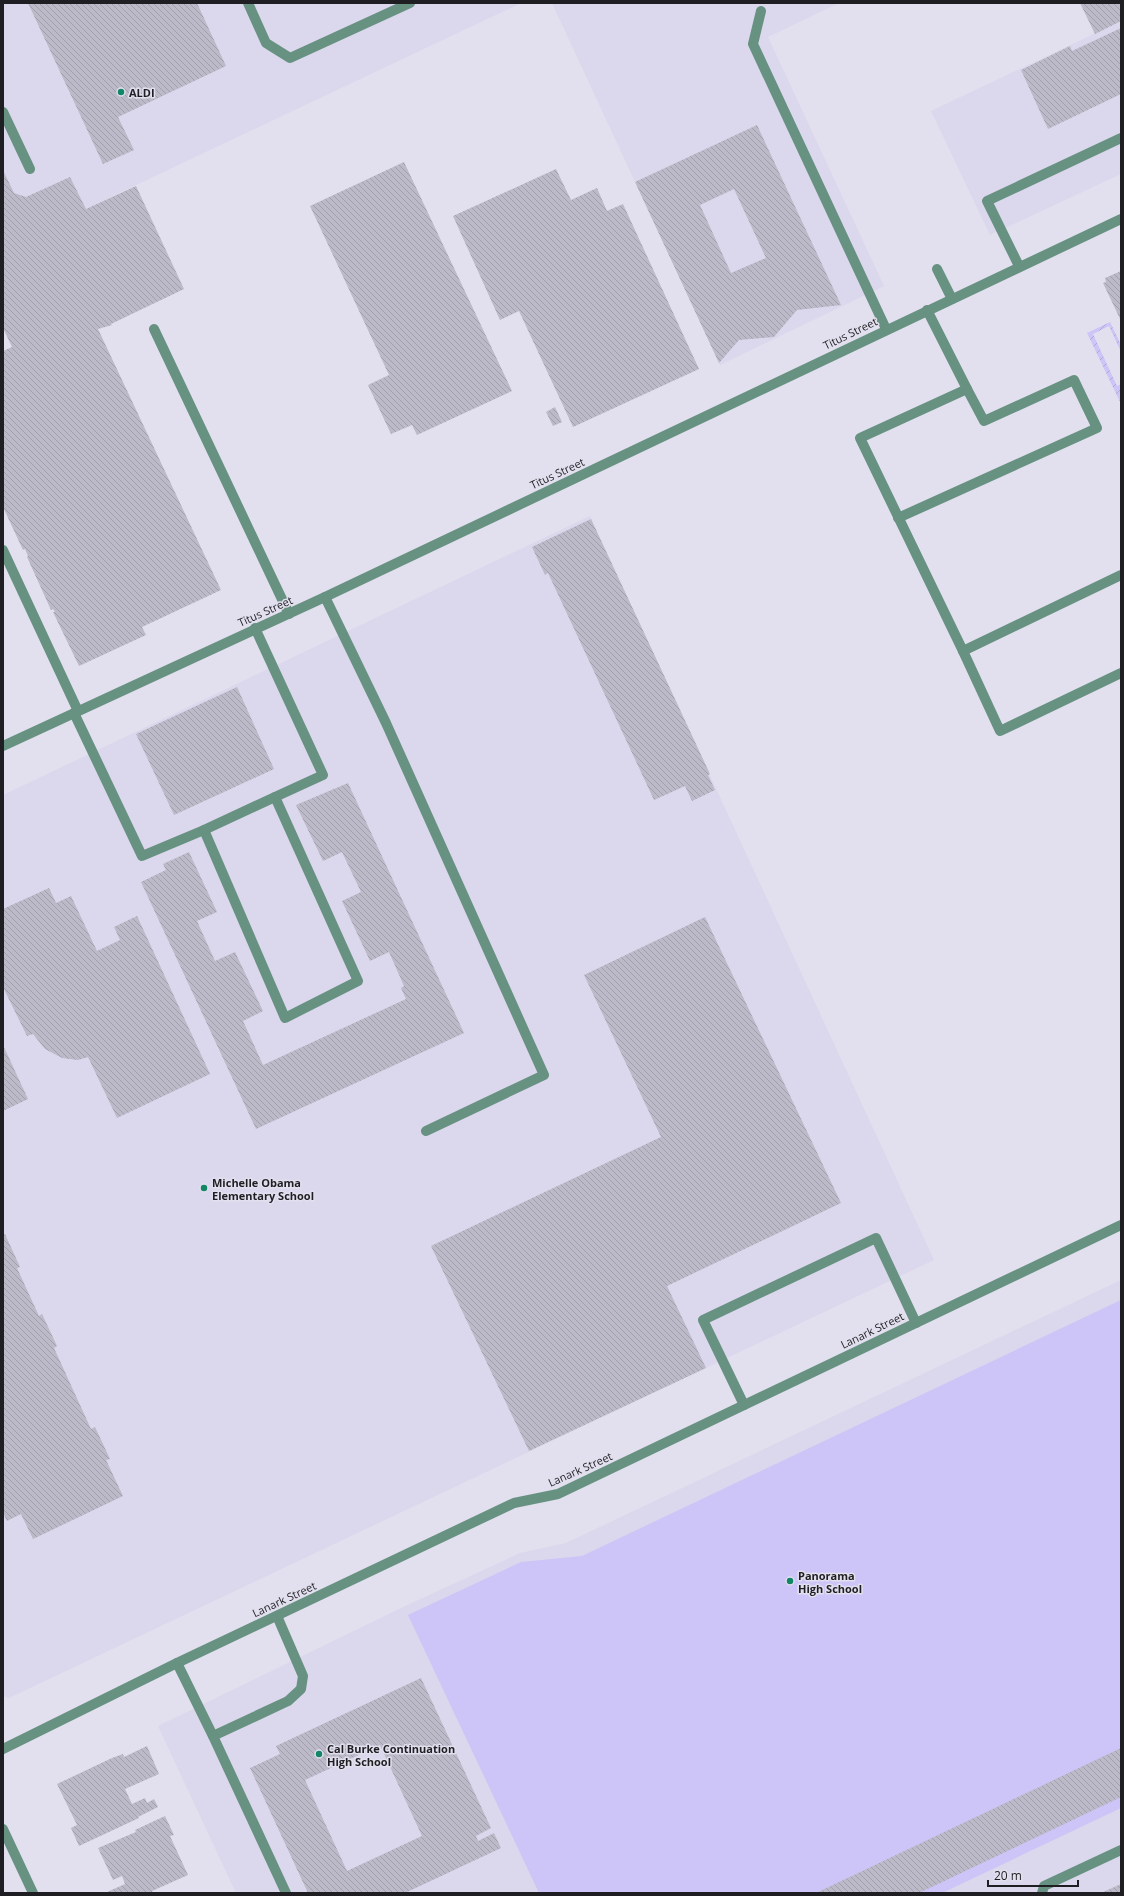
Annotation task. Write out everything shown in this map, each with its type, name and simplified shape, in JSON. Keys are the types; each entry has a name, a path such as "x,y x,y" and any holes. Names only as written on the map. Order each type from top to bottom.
{"street":[{"path":"248,3 266,43 290,58 410,3"},
{"path":"761,11 753,44 886,329"},
{"path":"3,112 30,170"},
{"path":"1019,266 987,201 1121,138"},
{"name":"Titus Street","path":"3,746 255,628 289,614 886,329 1121,219"},
{"path":"936,269 952,299"},
{"path":"898,518 1096,428 1074,380 984,421 927,310"},
{"path":"154,329 289,614"},
{"path":"968,389 860,438 963,651 1000,732 1121,673"},
{"path":"3,550 142,856 204,830 323,776 255,628"},
{"path":"963,651 1121,575"},
{"path":"325,597 386,723 544,1075 426,1130"},
{"path":"204,830 285,1018 358,982 276,797"},
{"name":"Lanark Street","path":"3,1749 177,1663 514,1503 558,1494 1121,1225"},
{"path":"744,1405 703,1320 876,1238 916,1323"},
{"path":"213,1736 288,1701 301,1689 303,1676 277,1616"},
{"path":"177,1663 213,1736 286,1893"},
{"path":"3,1829 33,1893"},
{"path":"1042,1893 1044,1886 1121,1850"}],"shaded area":[{"path":"3,3 521,3 3,248"},
{"path":"552,3 839,3 768,37 884,286 720,365"},
{"path":"1121,21 1121,174 990,235 931,111"},
{"path":"1110,322 1121,345 1121,352 1109,326 1093,334 1117,386 1121,384 1121,404 1087,333"},
{"path":"590,516 934,1260 9,1698 3,1696 3,795"},
{"name":"Panorama High School","path":"1121,1280 1121,1893 236,1893 158,1726 399,1609 520,1553 566,1543"},
{"name":"Panorama High School","path":"1121,1300 1121,1808 942,1893 539,1893 408,1615 521,1562 582,1556"}],"building":[{"name":"ALDI","path":"28,3 197,3 226,66 118,117 134,150 103,164"},
{"path":"1080,3 1121,3 1121,21 1095,34"},
{"path":"1121,28 1121,94 1048,129 1021,70 1070,46 1072,51"},
{"path":"757,125 841,305 797,310 774,337 739,340 719,363 635,182","holes":["734,189 766,258 731,273 700,205"]},
{"path":"404,162 512,391 417,435 412,425 391,434 368,385 389,375 310,206"},
{"path":"556,169 571,200 597,188 607,211 623,204 699,369 573,427 519,311 500,320 453,216"},
{"path":"3,170 14,193 26,197 70,177 86,209 136,186 184,289 111,324 112,325 98,329 221,590 142,627 146,635 79,666 53,612 55,612 53,609 51,610 27,557 28,556 25,549 23,550 3,507 3,351 12,347 3,328"},
{"path":"1121,271 1121,321 1103,283 1106,282 1105,278"},
{"path":"555,407 562,422 553,426 546,412"},
{"path":"591,519 710,774 708,775 715,790 692,801 685,786 654,800 548,573 545,575 532,547"},
{"path":"237,687 274,769 174,815 136,734"},
{"path":"348,783 464,1033 256,1129 141,882 166,870 163,864 189,852 217,912 197,921 215,961 235,952 263,1011 243,1021 263,1065 406,999 401,988 404,986 389,952 370,961 342,901 361,892 342,852 323,861 296,805"},
{"path":"49,888 56,903 71,896 97,951 120,940 114,927 137,916 210,1074 117,1118 88,1057 78,1060 62,1058 45,1049 33,1034 27,1036 3,987 3,909"},
{"path":"705,917 841,1203 667,1286 706,1368 529,1451 431,1246 661,1137 584,975"},
{"path":"3,1045 28,1099 3,1111"},
{"path":"5,1234 20,1267 17,1268 39,1316 42,1314 57,1346 54,1348 91,1429 95,1427 110,1459 106,1460 123,1496 33,1539 21,1514 7,1521 3,1513 3,1235"},
{"path":"421,1678 491,1828 476,1836 478,1841 494,1833 501,1848 405,1893 308,1893 250,1768 280,1754 276,1746","holes":["380,1745 422,1836 347,1871 305,1780"]},
{"path":"147,1746 159,1774 125,1789 132,1804 145,1798 147,1803 154,1799 158,1807 138,1817 139,1818 79,1846 71,1828 77,1825 57,1784 112,1758 123,1754 124,1757"},
{"path":"1121,1748 1121,1797 919,1893 816,1893"},
{"path":"165,1816 174,1835 170,1836 188,1875 152,1891 153,1893 105,1893 125,1884 122,1876 113,1880 98,1848 136,1832 135,1830"},
{"path":"1121,1884 1121,1893 1101,1893"}],"place":[{"name":"ALDI","path":"121,92"},
{"name":"Michelle Obama Elementary School","path":"204,1188"},
{"name":"Panorama High School","path":"790,1581"},
{"name":"Cal Burke Continuation High School","path":"319,1754"}]}
